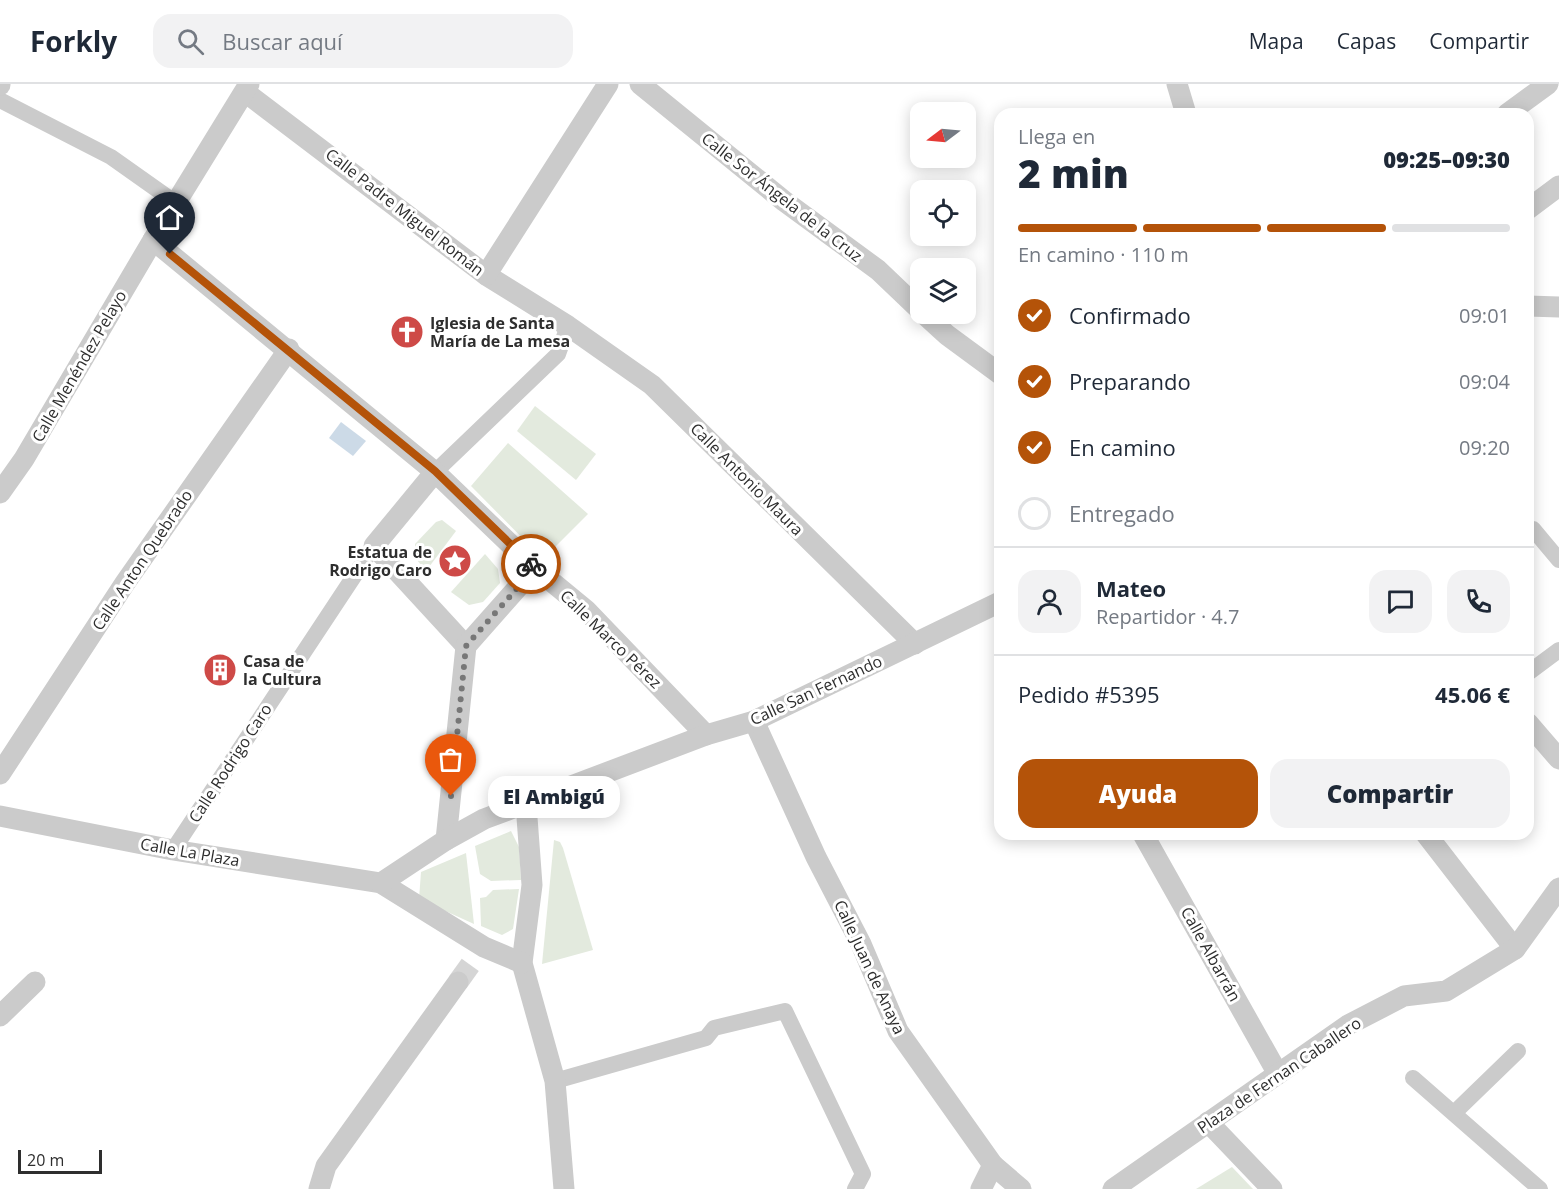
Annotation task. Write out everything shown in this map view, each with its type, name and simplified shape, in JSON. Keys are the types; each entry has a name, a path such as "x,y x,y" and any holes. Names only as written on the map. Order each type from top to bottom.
{"street":[{"path":"486,275 608,84"},
{"name":"Calle Sor Ángela de la Cruz","path":"640,84 784,201 878,270 910,301"},
{"path":"1177,84 1184,108"},
{"path":"1515,108 1548,84"},
{"name":"Calle Padre Miguel Román","path":"247,88 486,275 568,326"},
{"name":"Calle Menéndez Pelayo","path":"0,493 24,459 153,240 247,88"},
{"path":"0,100 111,157 176,203"},
{"path":"1534,205 1559,186"},
{"name":"Calle Marco Pérez","path":"153,240 289,349 435,471 535,568 586,610 706,735"},
{"path":"1534,306 1559,308"},
{"name":"Calle Sor Ángela de la Cruz","path":"935,324 994,370"},
{"path":"435,471 558,354 568,326"},
{"name":"Calle Antonio Maura","path":"568,326 652,385 915,644"},
{"name":"Calle Anton Quebrado","path":"0,774 125,583 289,349"},
{"name":"Calle Rodrigo Caro","path":"173,850 374,546 435,471"},
{"path":"1534,530 1559,560"},
{"path":"374,546 466,646"},
{"path":"446,840 466,646 535,568"},
{"name":"Calle San Fernando","path":"381,883 446,840 484,819 706,735 754,721 994,605"},
{"path":"1534,669 1559,650"},
{"name":"Calle Juan de Anaya","path":"754,721 816,857 861,944 898,1031 993,1165 1021,1189"},
{"path":"1534,730 1559,759"},
{"path":"526,804 532,885 522,963 555,1081 564,1189"},
{"name":"Calle La Plaza","path":"0,816 173,850 381,883"},
{"name":"Calle Albarrán","path":"1146,840 1278,1074"},
{"path":"1431,840 1515,949"},
{"path":"381,883 480,952 522,963"},
{"name":"Plaza de Fernan Caballero","path":"1113,1189 1348,1025 1404,996 1446,991 1515,949 1559,888"},
{"path":"0,1016 35,982"},
{"path":"319,1189 326,1166 458,982"},
{"path":"555,1081 706,1038 714,1028 785,1011 863,1174 855,1189"},
{"path":"1454,1113 1518,1051"},
{"path":"1413,1078 1540,1189"},
{"path":"1208,1122 1272,1189"},
{"path":"981,1189 993,1165"}],"shaded area":[{"path":"535,406 596,454 576,480 517,431"},
{"path":"508,443 588,514 543,559 471,486"},
{"path":"442,520 456,531 426,571 417,560 415,544 436,522"},
{"path":"485,554 498,569 500,583 483,602 469,605 451,592"},
{"path":"511,831 519,847 521,880 491,881 480,874 475,846"},
{"path":"554,840 560,842 563,848 593,950 542,964"},
{"path":"466,853 474,924 419,899 421,872"},
{"path":"519,889 513,929 502,935 481,926 480,898 486,897 493,890"},
{"path":"1232,1167 1253,1189 1196,1189"}],"water":[{"path":"341,422 366,441 353,456 329,438"}],"tunnel":[{"path":"458,982 476,957"}],"way so far":[{"path":"451,796 466,646 535,568 531,564"}],"place":[{"name":"Iglesia de Santa María de La mesa","path":"407,332"},
{"name":"Estatua de Rodrigo Caro","path":"455,561"},
{"name":"Casa de la Cultura","path":"220,670"},
{"name":"El Ambigú","path":"451,796"}],"route":[{"path":"170,254 289,349 435,471 531,564"}]}
